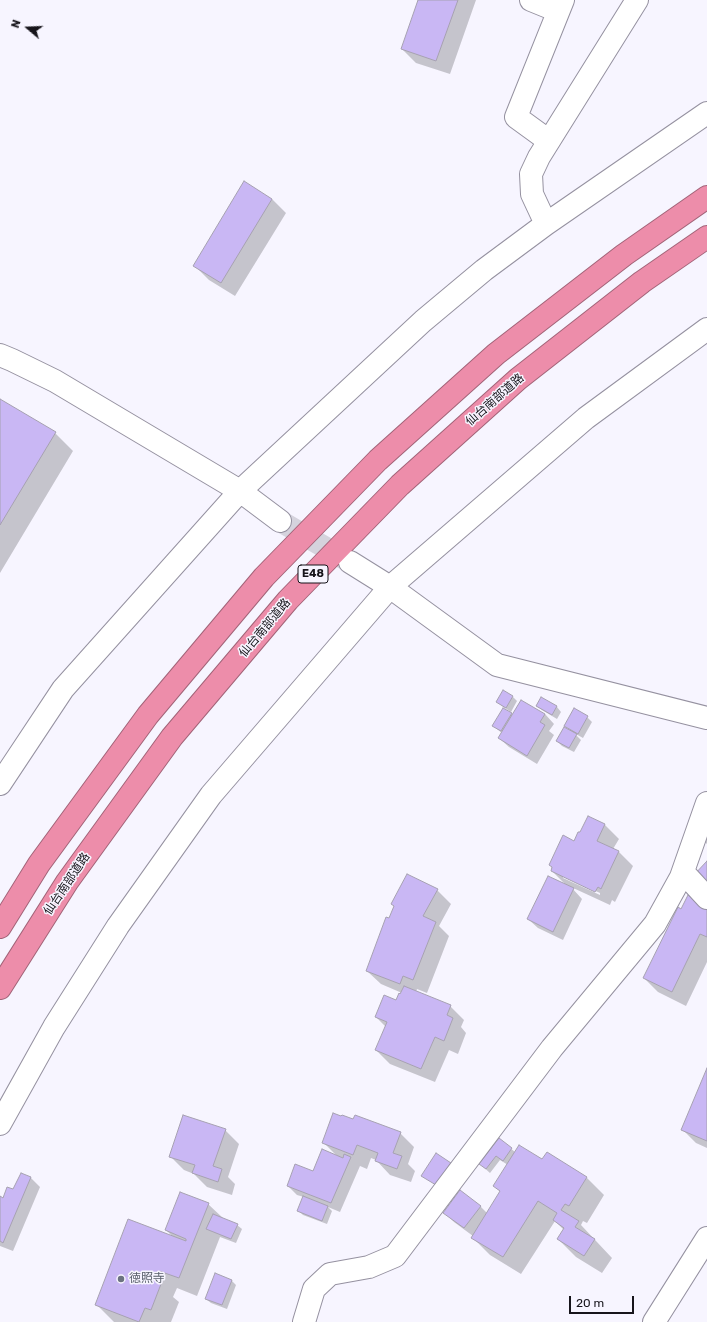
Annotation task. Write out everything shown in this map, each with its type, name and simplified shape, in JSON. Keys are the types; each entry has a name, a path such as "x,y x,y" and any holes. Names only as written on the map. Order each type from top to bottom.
{"highway":[{"name":"E48","path":"0,927 39,864 148,715 269,571 378,460 496,354 624,255 707,197"},
{"name":"仙台南部道路","path":"0,988 67,882 172,737 288,600 400,485 518,379 642,282 707,237"}],"street":[{"path":"531,0 560,6 516,118 550,141"},
{"path":"546,224 532,194 531,174 637,0"},
{"path":"0,784 63,689 240,491 423,321 484,270 546,224 707,113"},
{"path":"0,1124 54,1027 118,926 211,795 390,587 586,418 707,329"},
{"path":"0,355 55,381 240,491 280,521"},
{"path":"350,562 390,587 497,665 707,718"},
{"path":"304,1322 314,1289 330,1274 369,1267 395,1256 552,1048 655,924 683,872 707,803"},
{"path":"683,872 707,898"},
{"path":"654,1322 707,1238"}],"building":[{"path":"418,0 458,0 436,61 401,49"},
{"path":"244,181 272,199 221,283 193,266"},
{"path":"0,399 56,432 0,525"},
{"path":"503,690 513,696 506,708 496,702"},
{"path":"541,697 557,706 552,715 536,706"},
{"path":"521,700 545,714 540,722 545,725 527,756 498,738"},
{"path":"503,708 512,713 501,731 492,726"},
{"path":"574,708 588,716 578,734 564,726"},
{"path":"564,727 577,734 569,748 556,741"},
{"path":"588,816 605,824 597,841 619,851 601,889 598,887 595,892 551,871 552,867 549,865 563,835 574,841"},
{"path":"707,861 707,890 693,876"},
{"path":"407,874 438,889 423,916 436,922 413,980 403,976 400,984 366,971 386,917 389,918 394,906 391,904"},
{"path":"548,876 574,888 553,932 527,919"},
{"path":"688,895 707,907 707,937 700,934 672,992 643,978 678,907 681,909"},
{"path":"404,986 451,1005 447,1015 453,1018 444,1041 435,1037 421,1069 375,1050 387,1022 375,1017 384,995 396,1000"},
{"path":"707,1068 707,1141 681,1130"},
{"path":"333,1113 353,1119 355,1115 401,1132 393,1153 402,1156 397,1169 375,1161 378,1153 357,1145 353,1155 322,1143"},
{"path":"183,1115 226,1129 213,1166 222,1169 218,1182 192,1173 195,1165 169,1157"},
{"path":"499,1138 512,1148 503,1161 496,1156 486,1169 479,1164"},
{"path":"519,1145 542,1159 547,1152 587,1177 569,1206 565,1204 561,1210 579,1221 575,1227 595,1239 584,1256 557,1239 564,1228 553,1220 557,1213 538,1201 503,1257 471,1238 500,1191 493,1186"},
{"path":"322,1149 343,1158 344,1154 351,1157 331,1203 287,1186 295,1164 313,1171"},
{"path":"436,1153 451,1163 436,1185 421,1176"},
{"path":"21,1173 31,1177 3,1243 0,1241 0,1196 3,1198 7,1187 13,1189"},
{"path":"460,1190 481,1206 464,1228 443,1213"},
{"path":"180,1192 209,1203 179,1278 159,1271 155,1281 161,1284 151,1310 145,1308 139,1322 95,1305 128,1219 186,1241 186,1239 165,1230"},
{"path":"303,1196 328,1206 322,1221 297,1211"},
{"path":"213,1214 238,1224 231,1239 206,1229"},
{"path":"215,1273 232,1280 222,1305 205,1299"}],"tunnel":[{"path":"280,521 350,562"}],"place":[{"name":"徳照寺","path":"121,1279"}]}
